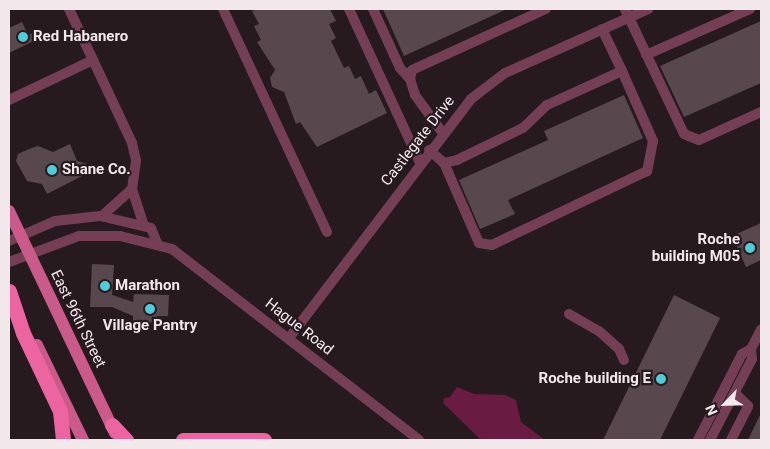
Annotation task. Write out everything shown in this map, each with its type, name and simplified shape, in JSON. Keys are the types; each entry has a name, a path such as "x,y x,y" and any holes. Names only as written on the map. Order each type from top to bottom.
{"highway":[{"path":"9,291 22,333 60,411 63,440"},
{"path":"112,426 126,440"},
{"path":"183,440 264,440"}],"main road":[{"name":"East 96th Street","path":"9,211 14,238 28,252 118,440"},
{"path":"9,287 83,440"}],"street":[{"path":"69,9 94,60 135,154 132,189 102,216"},
{"path":"223,9 327,232"},
{"path":"349,9 420,163"},
{"path":"373,9 400,68 410,78 427,116 442,132"},
{"path":"410,78 412,70 546,9"},
{"name":"Castlegate Drive","path":"289,338 464,105 496,78 602,29 627,13 648,9"},
{"path":"646,55 750,9"},
{"path":"627,13 684,134 698,140 761,112"},
{"path":"429,150 444,162 479,243 492,245 647,171 653,141 602,29"},
{"path":"9,100 94,60"},
{"path":"444,162 523,128 547,106 622,71"},
{"name":"Hague Road","path":"132,189 144,225 151,228 157,243"},
{"path":"14,238 62,219 102,216 144,225"},
{"name":"Hague Road","path":"10,261 28,252 79,236 120,236 146,244 157,243 184,258 419,440"},
{"path":"569,314 599,331 618,348 624,360"},
{"path":"710,440 752,359 752,349 761,329"},
{"path":"698,440 742,354 752,349"},
{"path":"731,440 748,406 735,393"}],"shaded area":[{"path":"457,387 474,394 505,395 516,400 521,422 545,440 481,440 443,403 444,398 450,397"}],"building":[{"path":"258,9 330,9 336,21 329,24 336,38 331,41 344,68 349,66 355,79 361,76 369,94 376,90 387,113 317,147 300,122 296,124 284,92 272,87 270,78 275,70 257,42 261,40 254,26 259,24 252,11"},
{"path":"383,9 507,9 404,56"},
{"path":"761,21 761,83 684,117 660,66"},
{"name":"Red Habanero","path":"22,22 28,35 35,32 38,39 9,53 9,28"},
{"path":"624,95 643,138 508,200 515,214 480,229 459,180 548,140 544,131"},
{"path":"70,144 77,161 88,164 84,175 47,194 42,184 27,181 16,161 18,154 38,146 53,152"},
{"name":"Roche building M05","path":"761,223 761,260 746,267 732,236"},
{"path":"92,264 114,265 112,295 133,302 134,294 169,295 168,316 157,316 157,323 133,322 133,316 112,307 90,307"},
{"name":"Roche building E","path":"674,295 720,318 660,440 603,440"},
{"path":"761,413 761,440 748,440"}],"place":[{"name":"Red Habanero","path":"23,37"},
{"name":"Shane Co.","path":"52,170"},
{"name":"Roche building M05","path":"750,248"},
{"name":"Marathon","path":"105,286"},
{"name":"Village Pantry","path":"150,309"},
{"name":"Roche building E","path":"661,379"}]}
